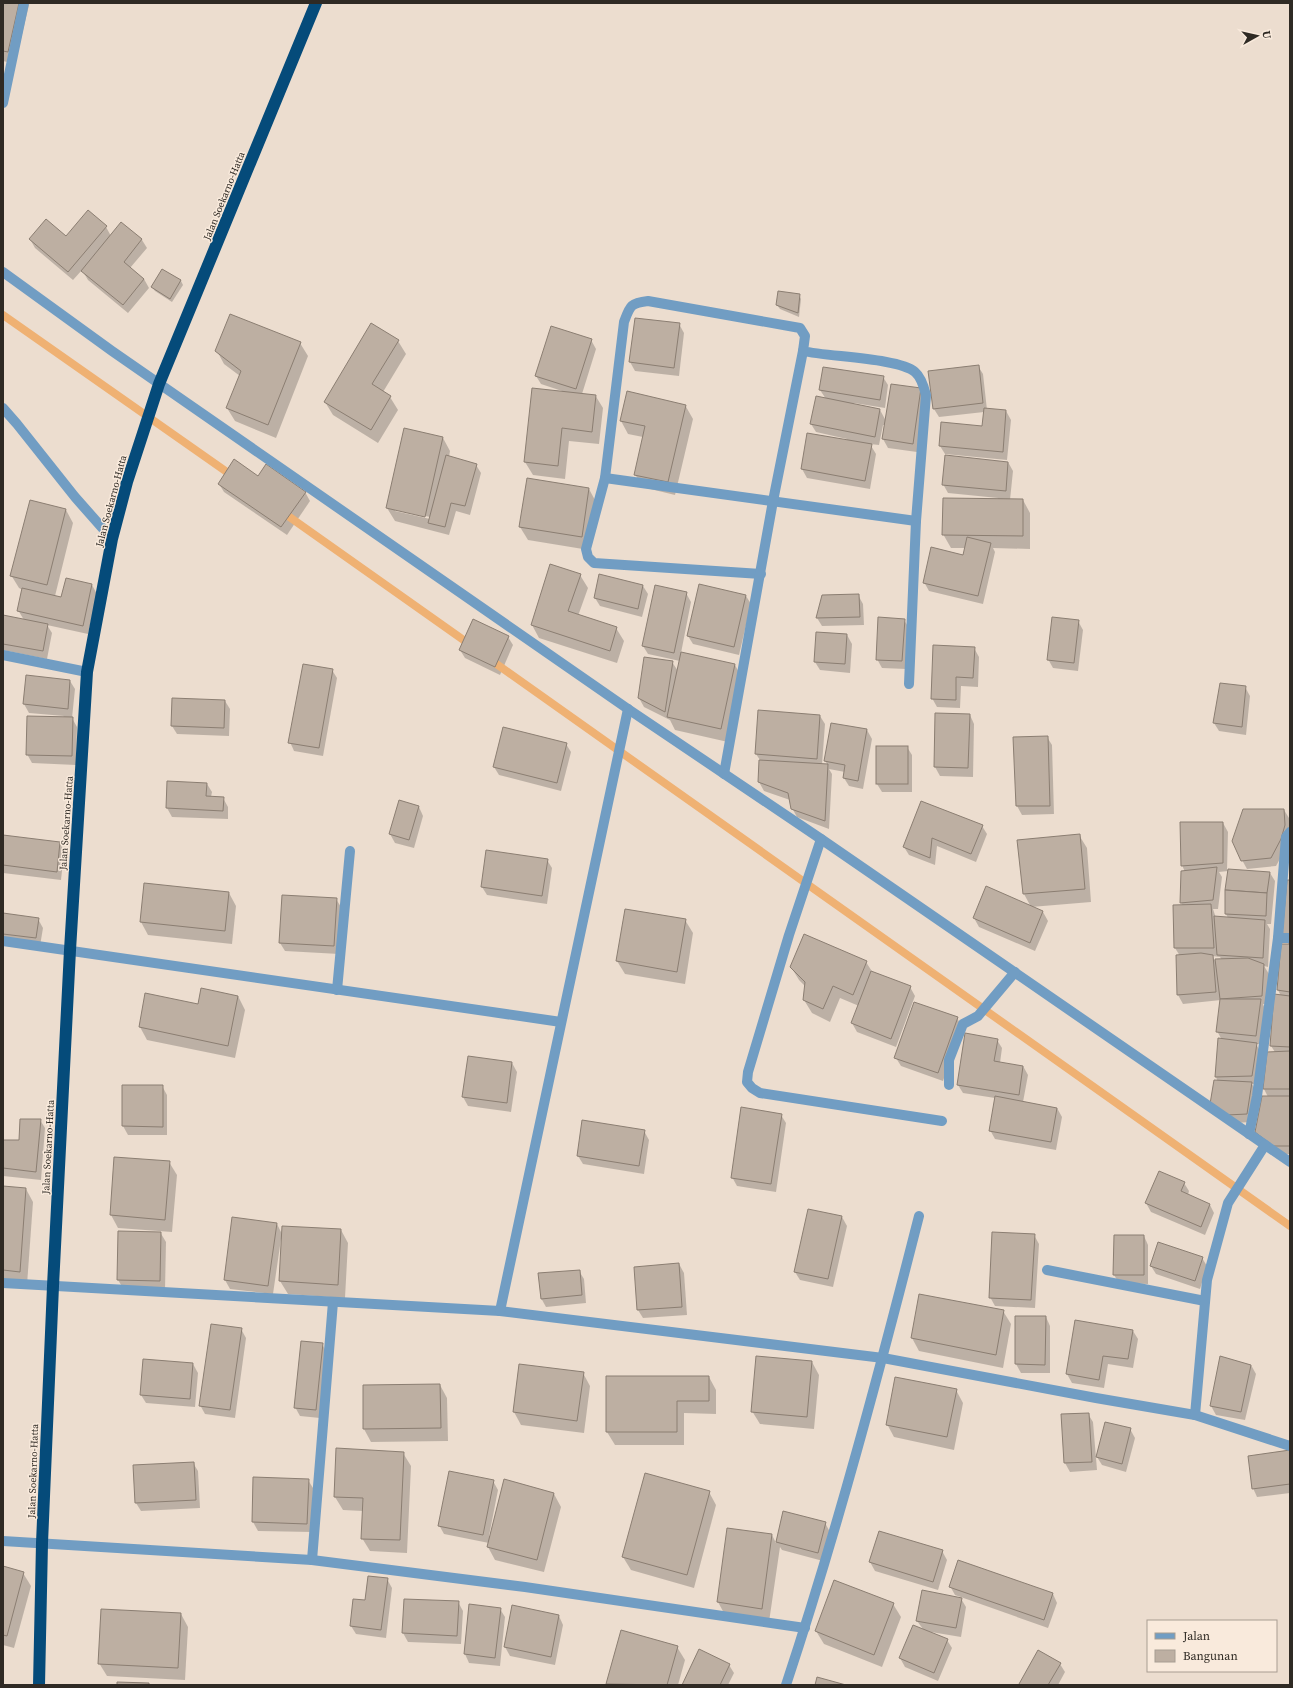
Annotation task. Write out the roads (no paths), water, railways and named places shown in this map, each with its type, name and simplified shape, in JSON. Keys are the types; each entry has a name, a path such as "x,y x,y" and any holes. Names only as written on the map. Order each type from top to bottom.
{"highway":[{"name":"Jalan Soekarno-Hatta","path":"39,1685 42,1543 53,1286 70,950 87,672 112,539 126,482 152,404 316,3"}],"street":[{"path":"3,103 24,3"},
{"path":"3,272 159,384 628,710 821,839 1290,1162"},
{"path":"724,774 760,574 773,501 805,336 800,328 648,301 636,302 630,306 624,322 605,478 586,549 590,561 594,563 760,574"},
{"path":"803,351 818,355 894,363 909,368 917,373 926,394 916,521 909,684"},
{"path":"3,408 75,497 112,539"},
{"path":"605,478 916,521"},
{"path":"3,655 87,672"},
{"path":"500,1311 628,710"},
{"path":"1249,1134 1257,1096 1278,938 1286,837 1290,832"},
{"path":"821,839 789,935 748,1072 747,1082 752,1088 760,1093 942,1121"},
{"path":"337,990 350,851"},
{"path":"1278,938 1290,938"},
{"path":"3,941 561,1022"},
{"path":"949,1085 949,1060 963,1024 978,1016 1015,972"},
{"path":"1195,1415 1207,1280 1228,1203 1265,1145"},
{"path":"786,1685 805,1628 883,1358 919,1216"},
{"path":"1046,1270 1205,1301"},
{"path":"3,1283 500,1311 883,1358 1195,1415 1290,1446"},
{"path":"312,1560 333,1302"},
{"path":"3,1541 312,1560 526,1587 805,1628"}],"waterway":[{"path":"3,315 234,477"},
{"path":"281,511 472,646"},
{"path":"488,658 1290,1226"}]}
